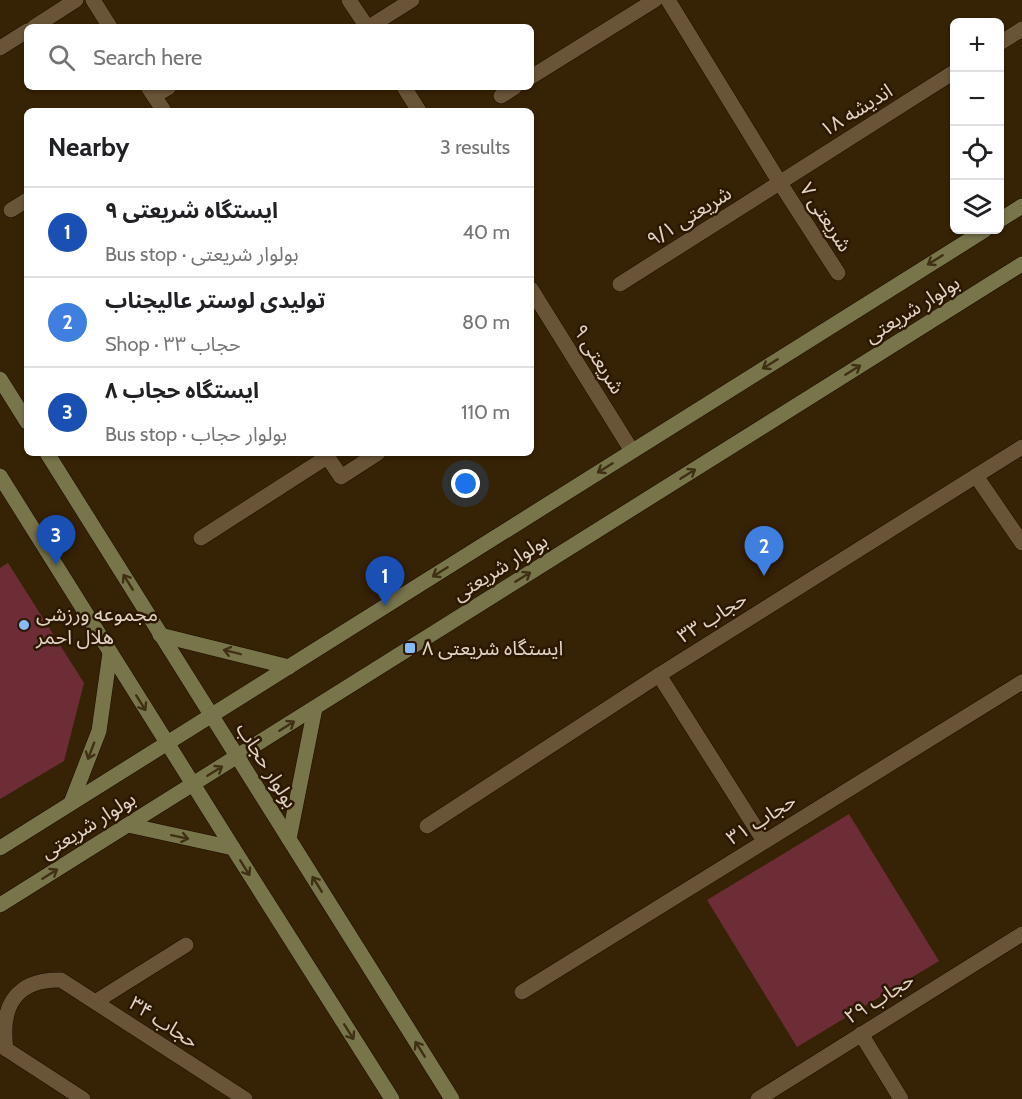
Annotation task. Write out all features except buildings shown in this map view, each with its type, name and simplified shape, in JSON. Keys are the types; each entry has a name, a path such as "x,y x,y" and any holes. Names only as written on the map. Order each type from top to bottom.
{"main road":[{"path":"1004,217 1022,206"},
{"name":"بولوار شریعتی","path":"0,848 979,234"},
{"name":"بولوار شریعتی","path":"0,905 1022,264"},
{"path":"0,379 24,417"},
{"name":"بولوار حجاب","path":"49,456 452,1099"},
{"path":"0,476 392,1099"},
{"path":"160,634 289,667"},
{"path":"71,803 99,731 110,653"},
{"path":"289,839 315,708"},
{"path":"128,825 232,848"}],"street":[{"path":"39,24 76,0"},
{"path":"93,0 108,24"},
{"path":"349,0 366,24"},
{"path":"373,24 412,0"},
{"path":"534,75 655,0"},
{"name":"شریعتی ۷","path":"668,0 838,273"},
{"path":"1004,40 1022,29"},
{"path":"0,48 24,33"},
{"name":"اندیشه ۱۸","path":"780,183 950,75"},
{"path":"406,90 417,108"},
{"path":"501,96 510,90"},
{"path":"151,92 162,108"},
{"name":"شریعتی ۹/۱","path":"621,284 780,183"},
{"path":"11,210 24,202"},
{"name":"شریعتی ۹","path":"534,294 632,451"},
{"name":"حجاب ۳۳","path":"427,826 659,675 1022,447"},
{"path":"201,538 324,456"},
{"path":"327,456 341,477 373,456"},
{"path":"976,477 1022,543"},
{"path":"659,675 764,841"},
{"name":"حجاب ۳۱","path":"522,992 1022,682"},
{"name":"حجاب ۲۹","path":"758,1099 1022,934"},
{"path":"95,1002 186,945"},
{"name":"حجاب ۳۴","path":"3,1051 3,1019 8,1005 17,993 30,984 45,980 61,980 245,1099"},
{"path":"861,1034 901,1099"},
{"path":"3,1051 83,1099"}],"shaded area":[{"name":"مجموعه ورزشی هلال احمر","path":"8,563 84,683 64,761 0,799 0,568"},
{"path":"849,814 939,961 797,1047 707,900"}],"place":[{"name":"ایستگاه حجاب ۸","path":"56,565"},
{"name":"تولیدی لوستر عالیجناب","path":"764,576"},
{"name":"ایستگاه شریعتی ۹","path":"385,606"},
{"name":"مجموعه ورزشی هلال احمر","path":"24,625"},
{"name":"ایستگاه شریعتی ۸","path":"410,648"}]}
